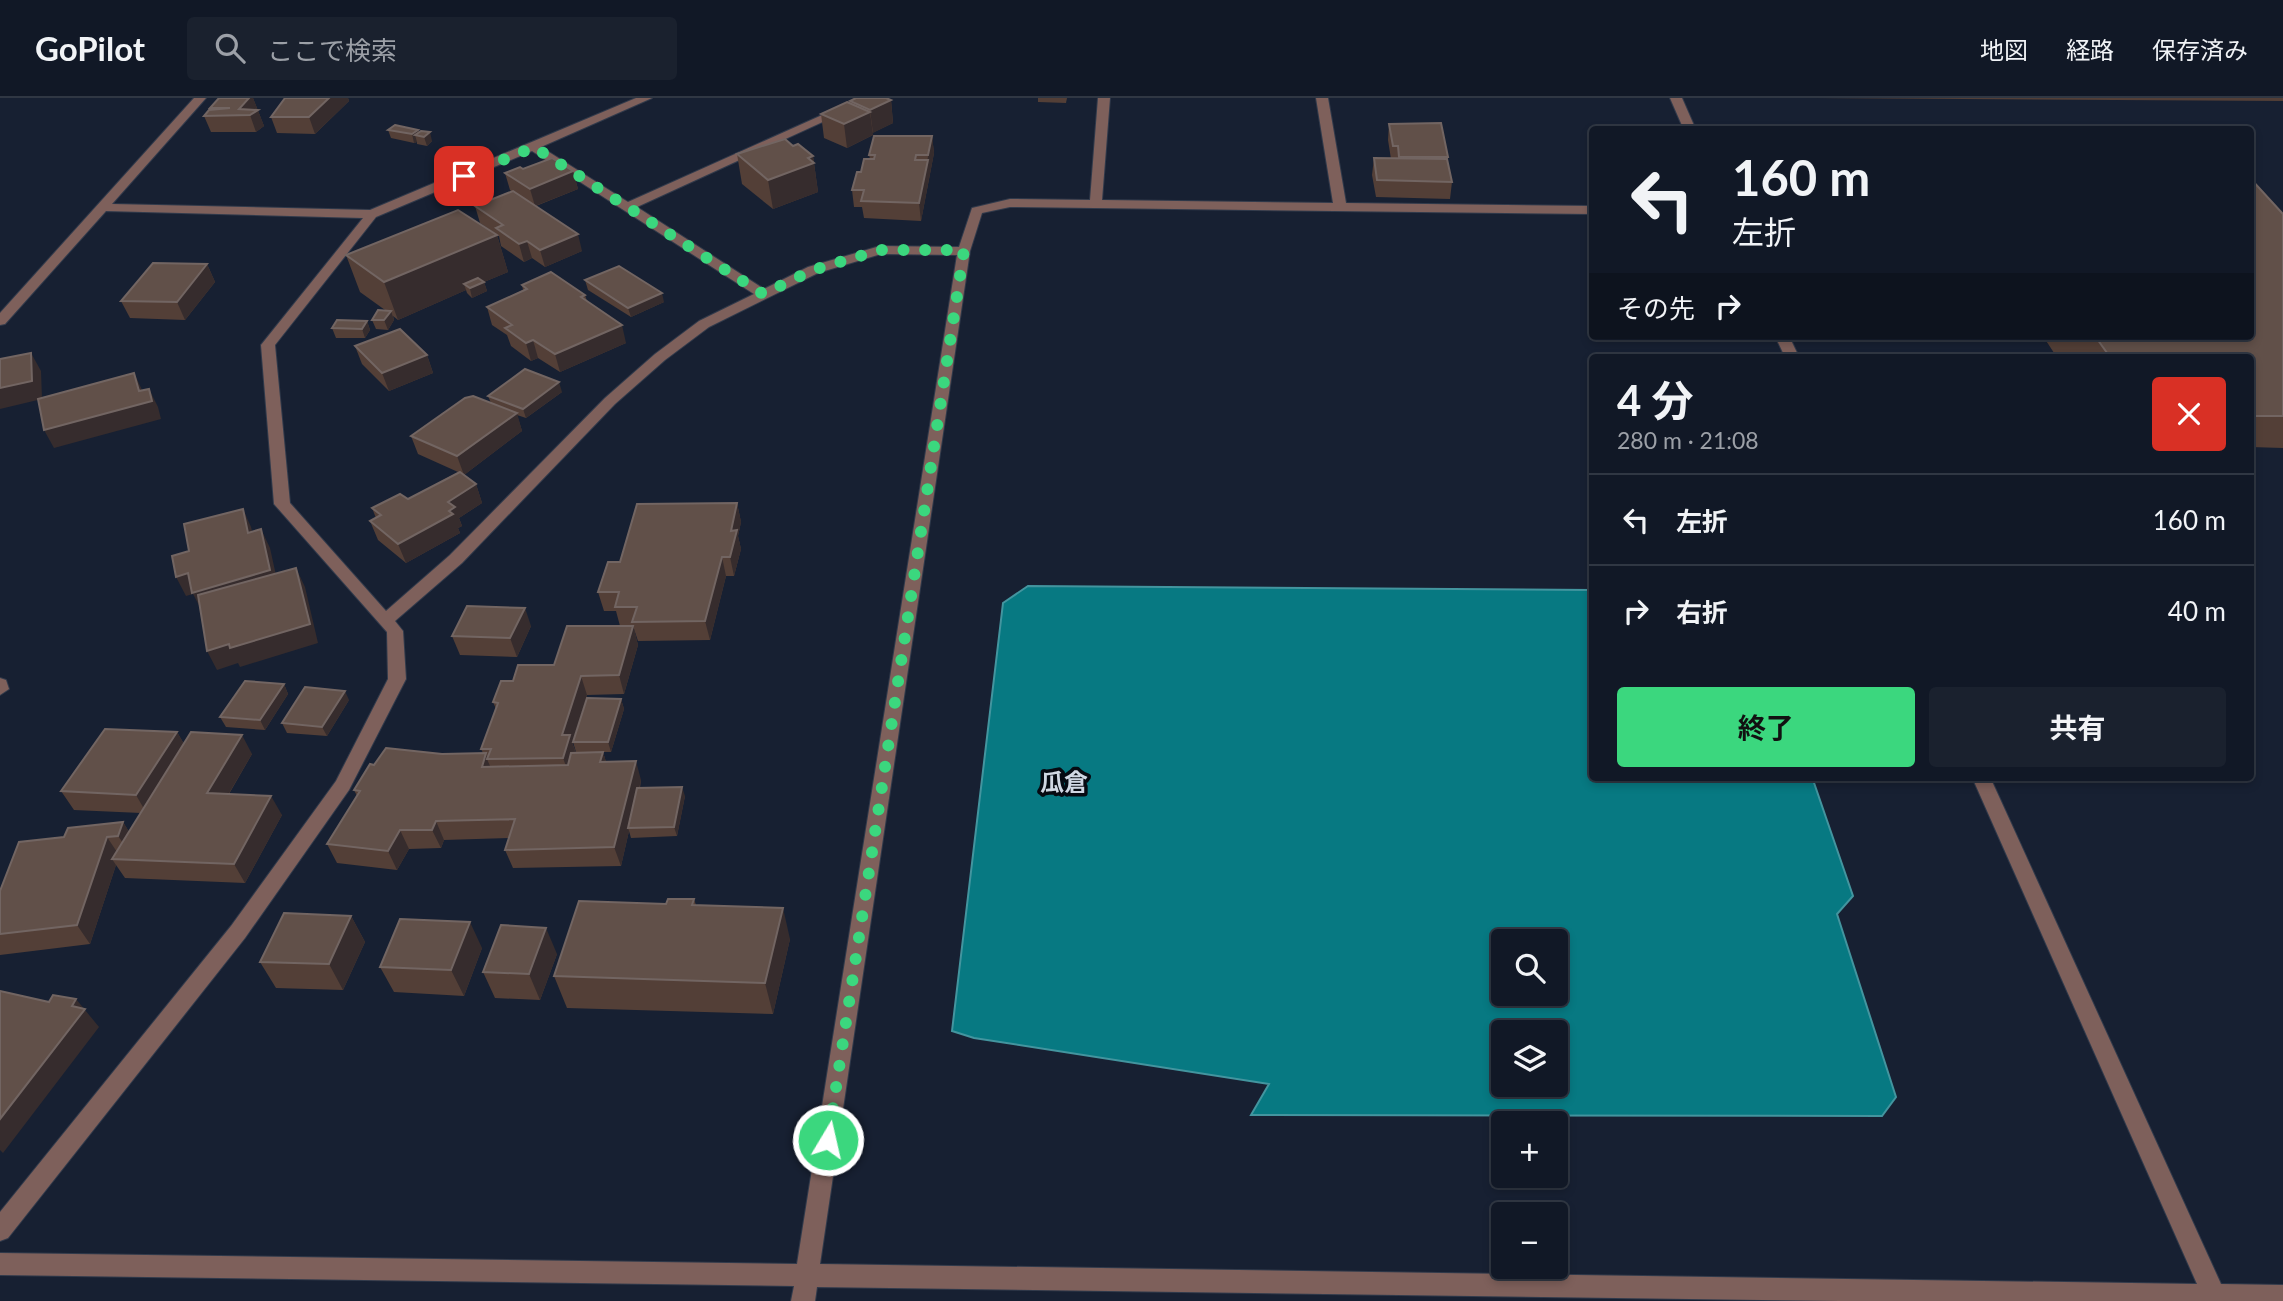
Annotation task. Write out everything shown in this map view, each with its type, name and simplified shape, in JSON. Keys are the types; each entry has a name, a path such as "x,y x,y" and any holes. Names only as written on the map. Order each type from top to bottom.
{"street":[{"path":"0,321 200,98"},
{"path":"102,208 372,214 646,98"},
{"path":"627,207 869,98"},
{"path":"1096,204 1104,98"},
{"path":"1322,98 1340,206"},
{"path":"1676,98 1688,126"},
{"path":"534,147 763,294"},
{"path":"803,1301 964,250 976,211 1010,203 1589,210"},
{"path":"0,1230 238,932 343,785 397,680 395,631 387,618 282,504 268,345 372,214"},
{"path":"387,618 456,559 610,401 660,357 704,324 813,270 880,250 964,250"},
{"path":"1983,781 2215,1298"},
{"path":"0,1264 2215,1298 2283,1296"}],"shaded area":[{"path":"1028,586 1589,590 1589,781 1813,781 1853,896 1837,914 1896,1097 1882,1116 1568,1116 1568,1111 1491,1111 1491,1115 1251,1115 1269,1084 974,1038 952,1031 1003,603"}],"building":[{"path":"219,98 249,98 239,109 258,110 250,115 204,116 209,110 230,108 210,108"},
{"path":"285,98 329,98 309,117 271,117"},
{"path":"856,98 891,100 870,110 850,101"},
{"path":"847,102 870,112 844,124 821,114"},
{"path":"1441,123 1448,157 1399,157 1398,146 1393,146 1389,124"},
{"path":"395,125 418,130 412,134 388,130"},
{"path":"421,131 430,132 424,137 415,135"},
{"path":"874,136 932,136 928,155 916,155 915,160 928,160 919,203 861,201 864,190 852,190 864,159 874,159 875,155 869,155"},
{"path":"785,139 793,146 798,144 813,156 808,158 814,163 768,180 737,154"},
{"path":"552,158 573,171 530,189 505,173 520,167 523,169"},
{"path":"1374,158 1447,159 1452,182 1377,180"},
{"path":"2254,182 2283,214 2283,416 2254,416 2254,354 2108,354 2098,340 2254,340"},
{"path":"513,191 578,234 540,250 527,241 519,244 496,228 503,225 475,206"},
{"path":"458,210 497,235 384,282 346,255"},
{"path":"153,263 207,264 177,302 121,301"},
{"path":"619,266 662,293 628,308 585,280"},
{"path":"551,272 622,325 555,354 533,340 526,343 505,328 512,325 487,307 527,289 522,285"},
{"path":"478,278 484,282 470,288 464,284"},
{"path":"378,310 391,311 384,320 372,320"},
{"path":"337,320 367,321 362,329 332,328"},
{"path":"400,329 427,355 382,373 355,346"},
{"path":"31,353 32,381 0,388 0,359"},
{"path":"525,369 559,382 523,409 488,396"},
{"path":"134,373 139,391 149,389 152,401 44,430 38,399"},
{"path":"473,396 517,413 457,456 411,436 465,398"},
{"path":"460,472 476,484 448,502 455,507 449,511 453,514 398,544 370,521 381,515 372,508 400,494 408,499"},
{"path":"737,503 731,531 737,530 730,557 722,557 705,621 632,622 637,607 615,607 619,592 598,592 608,562 620,562 637,504"},
{"path":"243,509 248,533 261,529 270,570 192,593 188,573 176,577 172,556 189,551 184,524"},
{"path":"296,568 310,624 230,648 229,644 207,651 198,595"},
{"path":"467,606 525,608 510,638 452,636"},
{"path":"567,626 633,626 619,675 581,676 562,735 570,735 563,758 487,759 491,749 481,749 498,703 493,702 501,681 513,681 518,665 554,665"},
{"path":"245,681 284,684 260,720 220,717"},
{"path":"305,687 345,691 322,727 282,723"},
{"path":"587,698 621,699 608,742 573,742"},
{"path":"105,729 177,732 136,795 61,791"},
{"path":"191,732 242,735 207,793 271,796 234,864 112,859"},
{"path":"386,748 442,754 486,753 482,767 568,765 571,753 603,752 600,762 636,761 614,847 505,850 515,819 436,821 432,830 400,830 388,851 327,844 360,791 354,790 370,764 374,765"},
{"path":"682,787 674,827 628,828 637,788"},
{"path":"123,822 118,836 107,837 77,925 0,934 0,891 19,842 64,837 68,828"},
{"path":"668,899 694,899 692,905 783,908 765,983 554,976 579,901 666,904"},
{"path":"284,913 351,916 329,964 260,962"},
{"path":"400,919 470,922 451,970 380,967"},
{"path":"501,925 546,928 529,974 483,972"},
{"path":"0,991 49,1002 53,995 76,999 72,1006 85,1009 0,1119"}],"district":[{"name":"瓜倉","path":"1064,783"}],"route":[{"path":"464,176 534,147 763,294 813,270 880,250 964,250 828,1140"}]}
